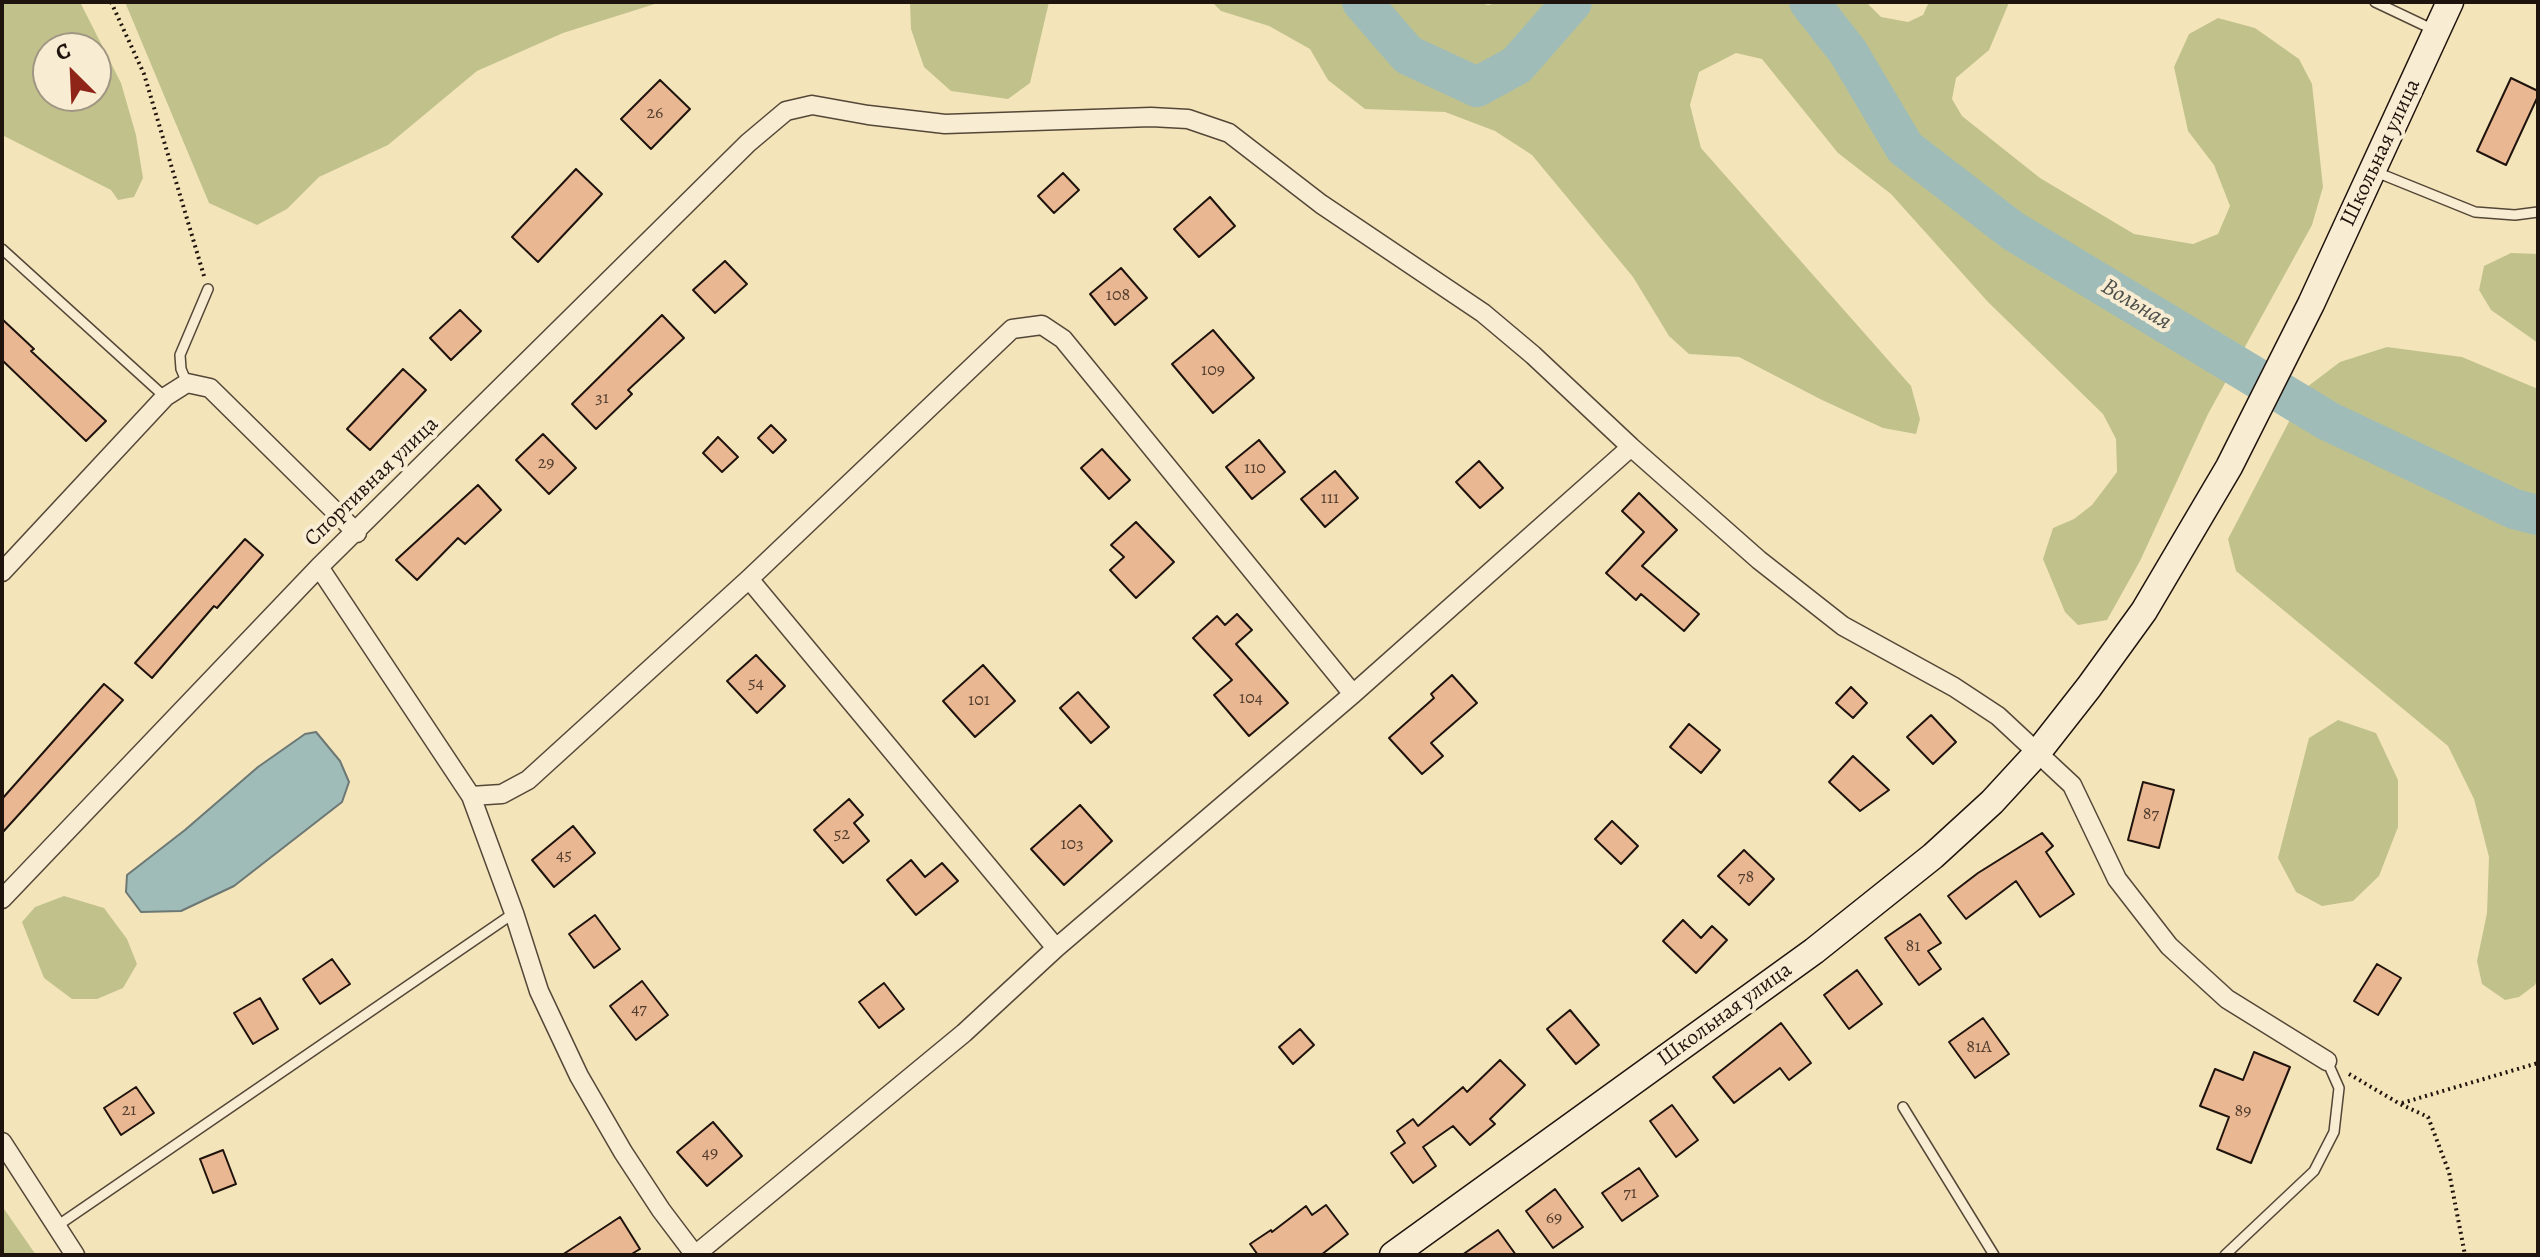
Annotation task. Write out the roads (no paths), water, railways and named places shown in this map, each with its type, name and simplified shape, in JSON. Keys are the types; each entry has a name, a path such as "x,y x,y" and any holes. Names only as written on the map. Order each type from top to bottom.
{"street":[{"name":"Школьная улица","path":"1393,1255 1814,951 1933,856 1992,802 2038,752 2144,611 2229,467 2311,304 2450,2"},
{"name":"Спортивная улица","path":"2,899 319,567 357,533 748,143 786,111 812,105 945,124 1188,119 1229,133 1321,204 1483,313 1533,355 1631,447"},
{"path":"471,796 502,794 528,780 749,579 1012,329 1042,325 1063,339 1353,694"},
{"path":"2,572 165,397 187,383 210,388 357,533"},
{"path":"319,567 471,796 539,991 579,1076 623,1152 695,1255 964,1033 1056,948 1353,694 1631,447 1759,560 1843,626 1954,687 1998,716 2072,785 2117,879 2169,946 2227,999 2327,1061"},
{"path":"749,579 1056,948"},
{"path":"2,1142 75,1255"}],"lane":[{"path":"2375,2 2437,32"},
{"path":"2373,170 2475,212 2515,215 2538,212"},
{"path":"2,249 165,397"},
{"path":"187,383 181,369 180,355 208,289"},
{"path":"57,1226 514,913"},
{"path":"2225,1255 2314,1171 2334,1132 2339,1088 2327,1061"},
{"path":"1903,1107 1994,1255"}],"water":[{"path":"316,732 340,761 349,782 342,802 234,886 181,911 141,912 126,892 127,875 258,767 305,734"}],"waterway":[{"name":"Вольная","path":"1362,2 1408,55 1477,87 1517,65 1572,2"},
{"name":"Вольная","path":"1809,2 1848,52 1905,148 2013,231 2328,421 2514,509 2538,515"}]}
